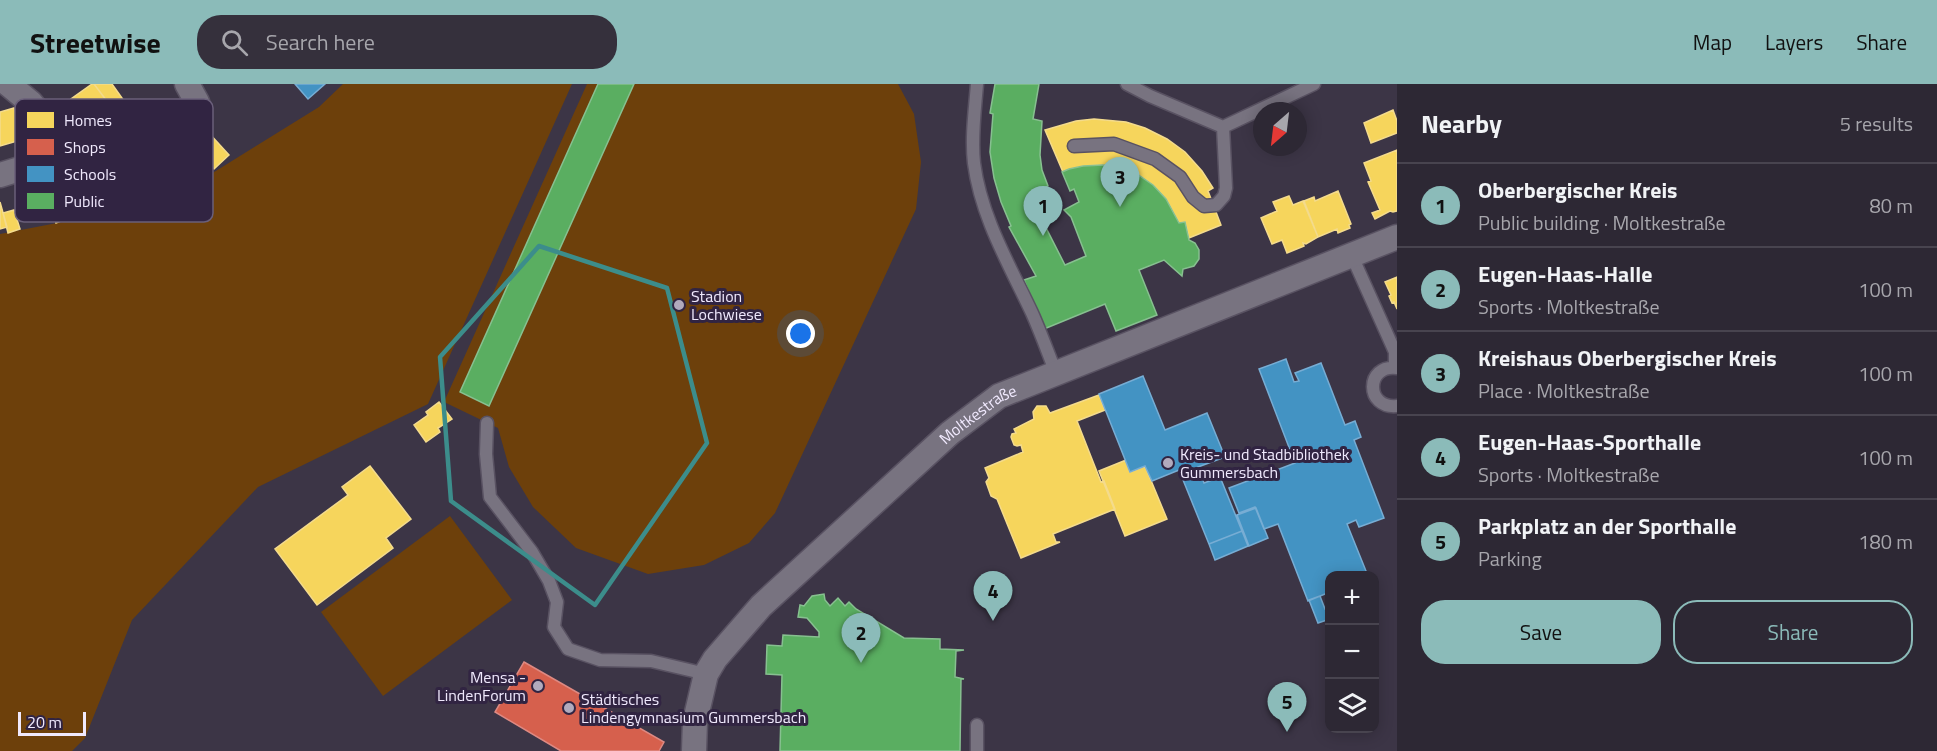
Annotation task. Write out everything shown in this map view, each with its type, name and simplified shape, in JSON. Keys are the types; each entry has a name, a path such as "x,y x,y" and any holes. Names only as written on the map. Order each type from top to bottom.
{"street":[{"path":"8,84 26,99"},
{"path":"188,84 196,99"},
{"path":"0,175 15,170"},
{"name":"Moltkestraße","path":"694,751 695,721 706,674 714,658 761,606 950,433 999,396 1397,237"}],"lane":[{"path":"978,84 974,118 974,162 981,198 996,240 1032,314 1056,374"},
{"path":"1127,84 1223,127 1314,84"},
{"path":"1074,146 1114,144 1155,159 1180,177 1193,197 1204,206 1216,205 1224,196 1226,188 1223,127"},
{"path":"1352,256 1395,352 1396,368 1383,370 1374,380 1373,386 1377,399 1388,406 1397,406"},
{"path":"487,423 486,454 490,497 532,552 549,581 557,602 554,627 568,649 600,660 651,661 706,674"},
{"path":"977,725 977,751"}],"highlighted area":[{"path":"539,246 667,288 707,443 595,605 451,501 440,357"}],"shaded area":[{"path":"343,84 572,84 428,404 258,487 132,620 85,738 72,751 0,751 0,234 62,222 213,222 213,173 319,107"},
{"name":"Stadion Lochwiese","path":"587,84 898,84 914,114 921,162 916,209 775,513 749,543 704,565 648,574 576,548 533,507 509,467 498,428 444,402"},
{"path":"450,516 512,600 383,696 321,612"}],"building: Homes":[{"path":"94,84 105,99 71,99"},
{"path":"94,84 112,84 123,99 105,99"},
{"path":"14,108 15,111 15,142 0,146 0,112"},
{"path":"1393,110 1397,121 1397,133 1371,143 1364,123"},
{"path":"1094,119 1126,122 1145,128 1167,139 1185,152 1213,188 1208,191 1221,225 1189,238 1185,222 1179,223 1166,199 1153,185 1137,174 1118,167 1103,165 1083,166 1063,172 1045,130 1076,121"},
{"path":"213,137 229,155 213,168"},
{"path":"1397,150 1397,211 1390,211 1375,219 1372,213 1380,210 1368,182 1371,181 1364,163"},
{"path":"1338,191 1351,224 1350,228 1338,233 1337,229 1318,237 1304,201 1314,197 1315,201"},
{"path":"1289,196 1293,205 1303,201 1318,237 1287,253 1282,240 1272,244 1261,218 1277,211 1273,202"},
{"path":"0,202 7,227 0,229"},
{"path":"14,210 15,222 18,222 20,229 8,233 3,213"},
{"path":"1397,277 1397,309 1394,302 1392,303 1385,282"},
{"path":"1099,395 1105,410 1077,421 1101,482 1104,481 1115,509 1053,534 1056,542 1060,542 1021,558 997,499 991,496 986,482 989,478 985,468 1023,452 1021,445 1014,445 1011,437 1016,433 1014,429 1034,419 1033,412 1037,406 1046,406 1050,413"},
{"path":"439,402 452,419 438,428 440,432 426,442 414,425 428,415 426,412"},
{"path":"1126,460 1130,472 1145,466 1167,519 1125,536 1099,471"},
{"path":"370,466 411,519 386,538 393,548 317,605 275,549 348,495 342,487"}],"building: Shops":[{"name":"Mensa - LindenForum","path":"524,662 664,742 659,751 561,751 495,712"}],"building: Schools":[{"path":"295,84 325,84 308,99"},
{"path":"1286,359 1294,382 1299,381 1295,373 1321,363 1345,425 1355,421 1361,437 1354,440 1384,518 1359,527 1356,520 1347,524 1366,571 1325,571 1325,594 1308,601 1278,524 1264,529 1255,507 1239,513 1229,488 1295,463 1259,369"},
{"name":"Kreis- und Stadbibliothek Gummersbach","path":"1143,376 1165,430 1207,413 1225,457 1198,467 1204,483 1220,477 1242,531 1209,544 1179,470 1152,481 1145,466 1130,472 1099,394"},
{"path":"1256,508 1268,538 1249,546 1237,515"},
{"path":"1242,531 1248,546 1215,560 1209,544"},
{"path":"1320,596 1325,609 1325,621 1318,623 1309,600"}],"building: Public":[{"path":"598,84 634,84 489,406 460,392"},
{"path":"995,84 1039,84 1033,119 1042,121 1040,155 1042,170 1048,186 1042,189 1044,210 1038,212 1065,265 1086,256 1071,217 1064,210 1079,202 1074,189 1070,191 1062,172 1069,169 1103,165 1118,167 1137,174 1153,185 1166,199 1179,223 1185,222 1189,240 1195,243 1199,250 1199,259 1194,266 1183,269 1182,276 1164,260 1139,270 1157,315 1116,331 1105,304 1044,329 1024,280 1036,276 1009,227 1011,226 994,178 990,152 993,114 990,113"},
{"path":"824,594 830,606 838,598 845,606 849,602 856,609 904,638 940,639 940,649 964,650 956,651 955,677 964,679 961,679 960,751 780,751 782,675 766,674 767,645 782,646 783,635 819,637 819,632 807,618 798,617 800,605 804,606 812,596"}],"place":[{"name":"Kreishaus Oberbergischer Kreis","path":"1120,207"},
{"name":"Oberbergischer Kreis","path":"1043,236"},
{"name":"Stadion Lochwiese","path":"679,305"},
{"name":"Kreis- und Stadbibliothek Gummersbach","path":"1168,463"},
{"name":"Eugen-Haas-Sporthalle","path":"993,621"},
{"name":"Eugen-Haas-Halle","path":"861,663"},
{"name":"Mensa - LindenForum","path":"538,686"},
{"name":"Städtisches Lindengymnasium Gummersbach","path":"569,708"},
{"name":"Parkplatz an der Sporthalle","path":"1287,732"}]}
